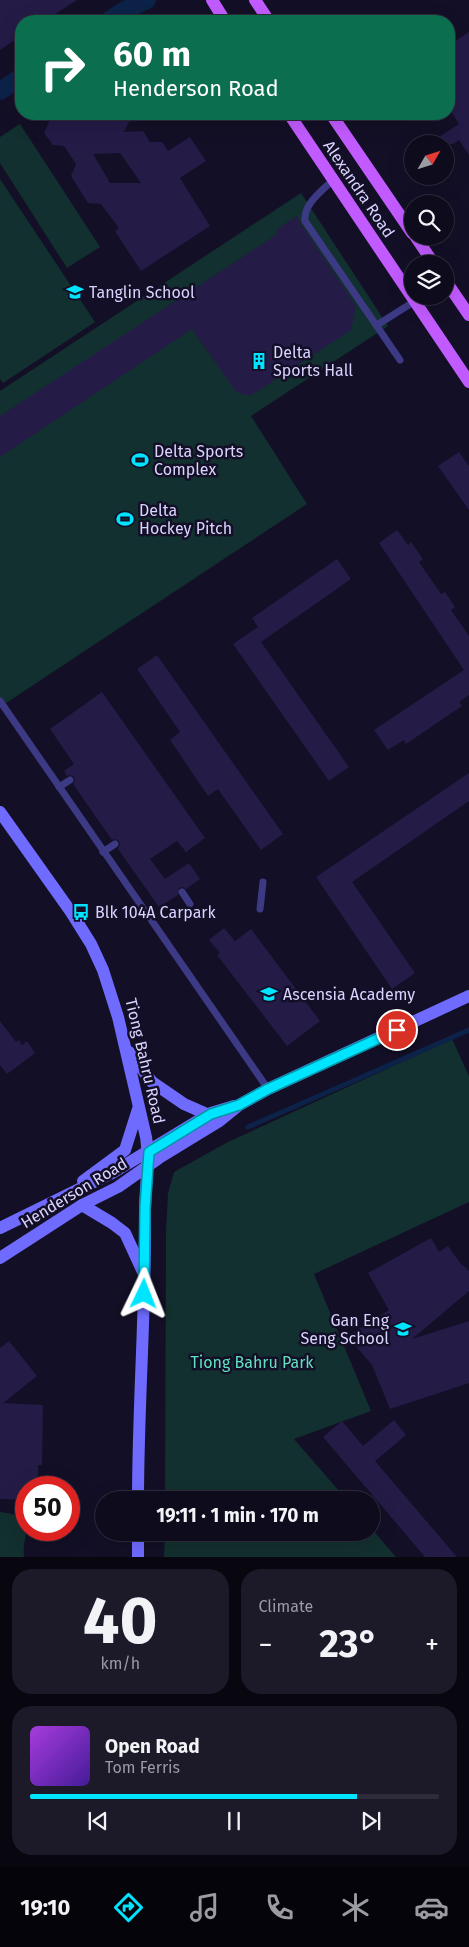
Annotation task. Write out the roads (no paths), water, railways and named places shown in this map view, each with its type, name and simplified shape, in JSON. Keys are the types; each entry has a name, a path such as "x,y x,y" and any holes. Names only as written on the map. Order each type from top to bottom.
{"main road":[{"path":"212,0 222,15"},
{"path":"256,0 265,15"},
{"name":"Alexandra Road","path":"293,120 404,285"},
{"name":"Alexandra Road","path":"335,120 404,220"},
{"path":"454,293 469,315"},
{"name":"Alexandra Road","path":"417,305 469,382"},
{"name":"Tiong Bahru Road","path":"0,812 71,912 91,944 112,993 149,1152 145,1208 146,1276 139,1397 138,1491"},
{"name":"Henderson Road","path":"0,1258 82,1205 118,1187 171,1150 218,1122 239,1105 268,1089 469,996"},
{"path":"126,1048 152,1082 184,1104 209,1115"},
{"name":"Henderson Road","path":"0,1228 112,1173 209,1115 239,1105"},
{"path":"23,1217 84,1180 125,1150 139,1107"},
{"path":"82,1205 125,1233 146,1276"},
{"path":"138,1541 138,1557"}],"lane":[{"path":"334,179 307,207 304,213 305,221 400,360"},
{"path":"376,325 410,305"},
{"path":"0,701 268,1089"},
{"path":"59,787 70,780"},
{"path":"103,852 115,844"},
{"path":"260,909 263,882"},
{"path":"182,892 190,904"}],"waterway":[{"path":"117,15 147,0"},
{"path":"0,91 15,81"},
{"path":"248,1127 469,1030"}],"place":[{"name":"Tanglin School","path":"75,292"},
{"name":"Delta Sports Hall","path":"259,361"},
{"name":"Delta Sports Complex","path":"140,460"},
{"name":"Delta Hockey Pitch","path":"125,519"},
{"name":"Blk 104A Carpark","path":"81,912"},
{"name":"Ascensia Academy","path":"269,994"},
{"name":"Gan Eng Seng School","path":"403,1329"}],"park label":[{"name":"Tiong Bahru Park","path":"252,1362"}]}
